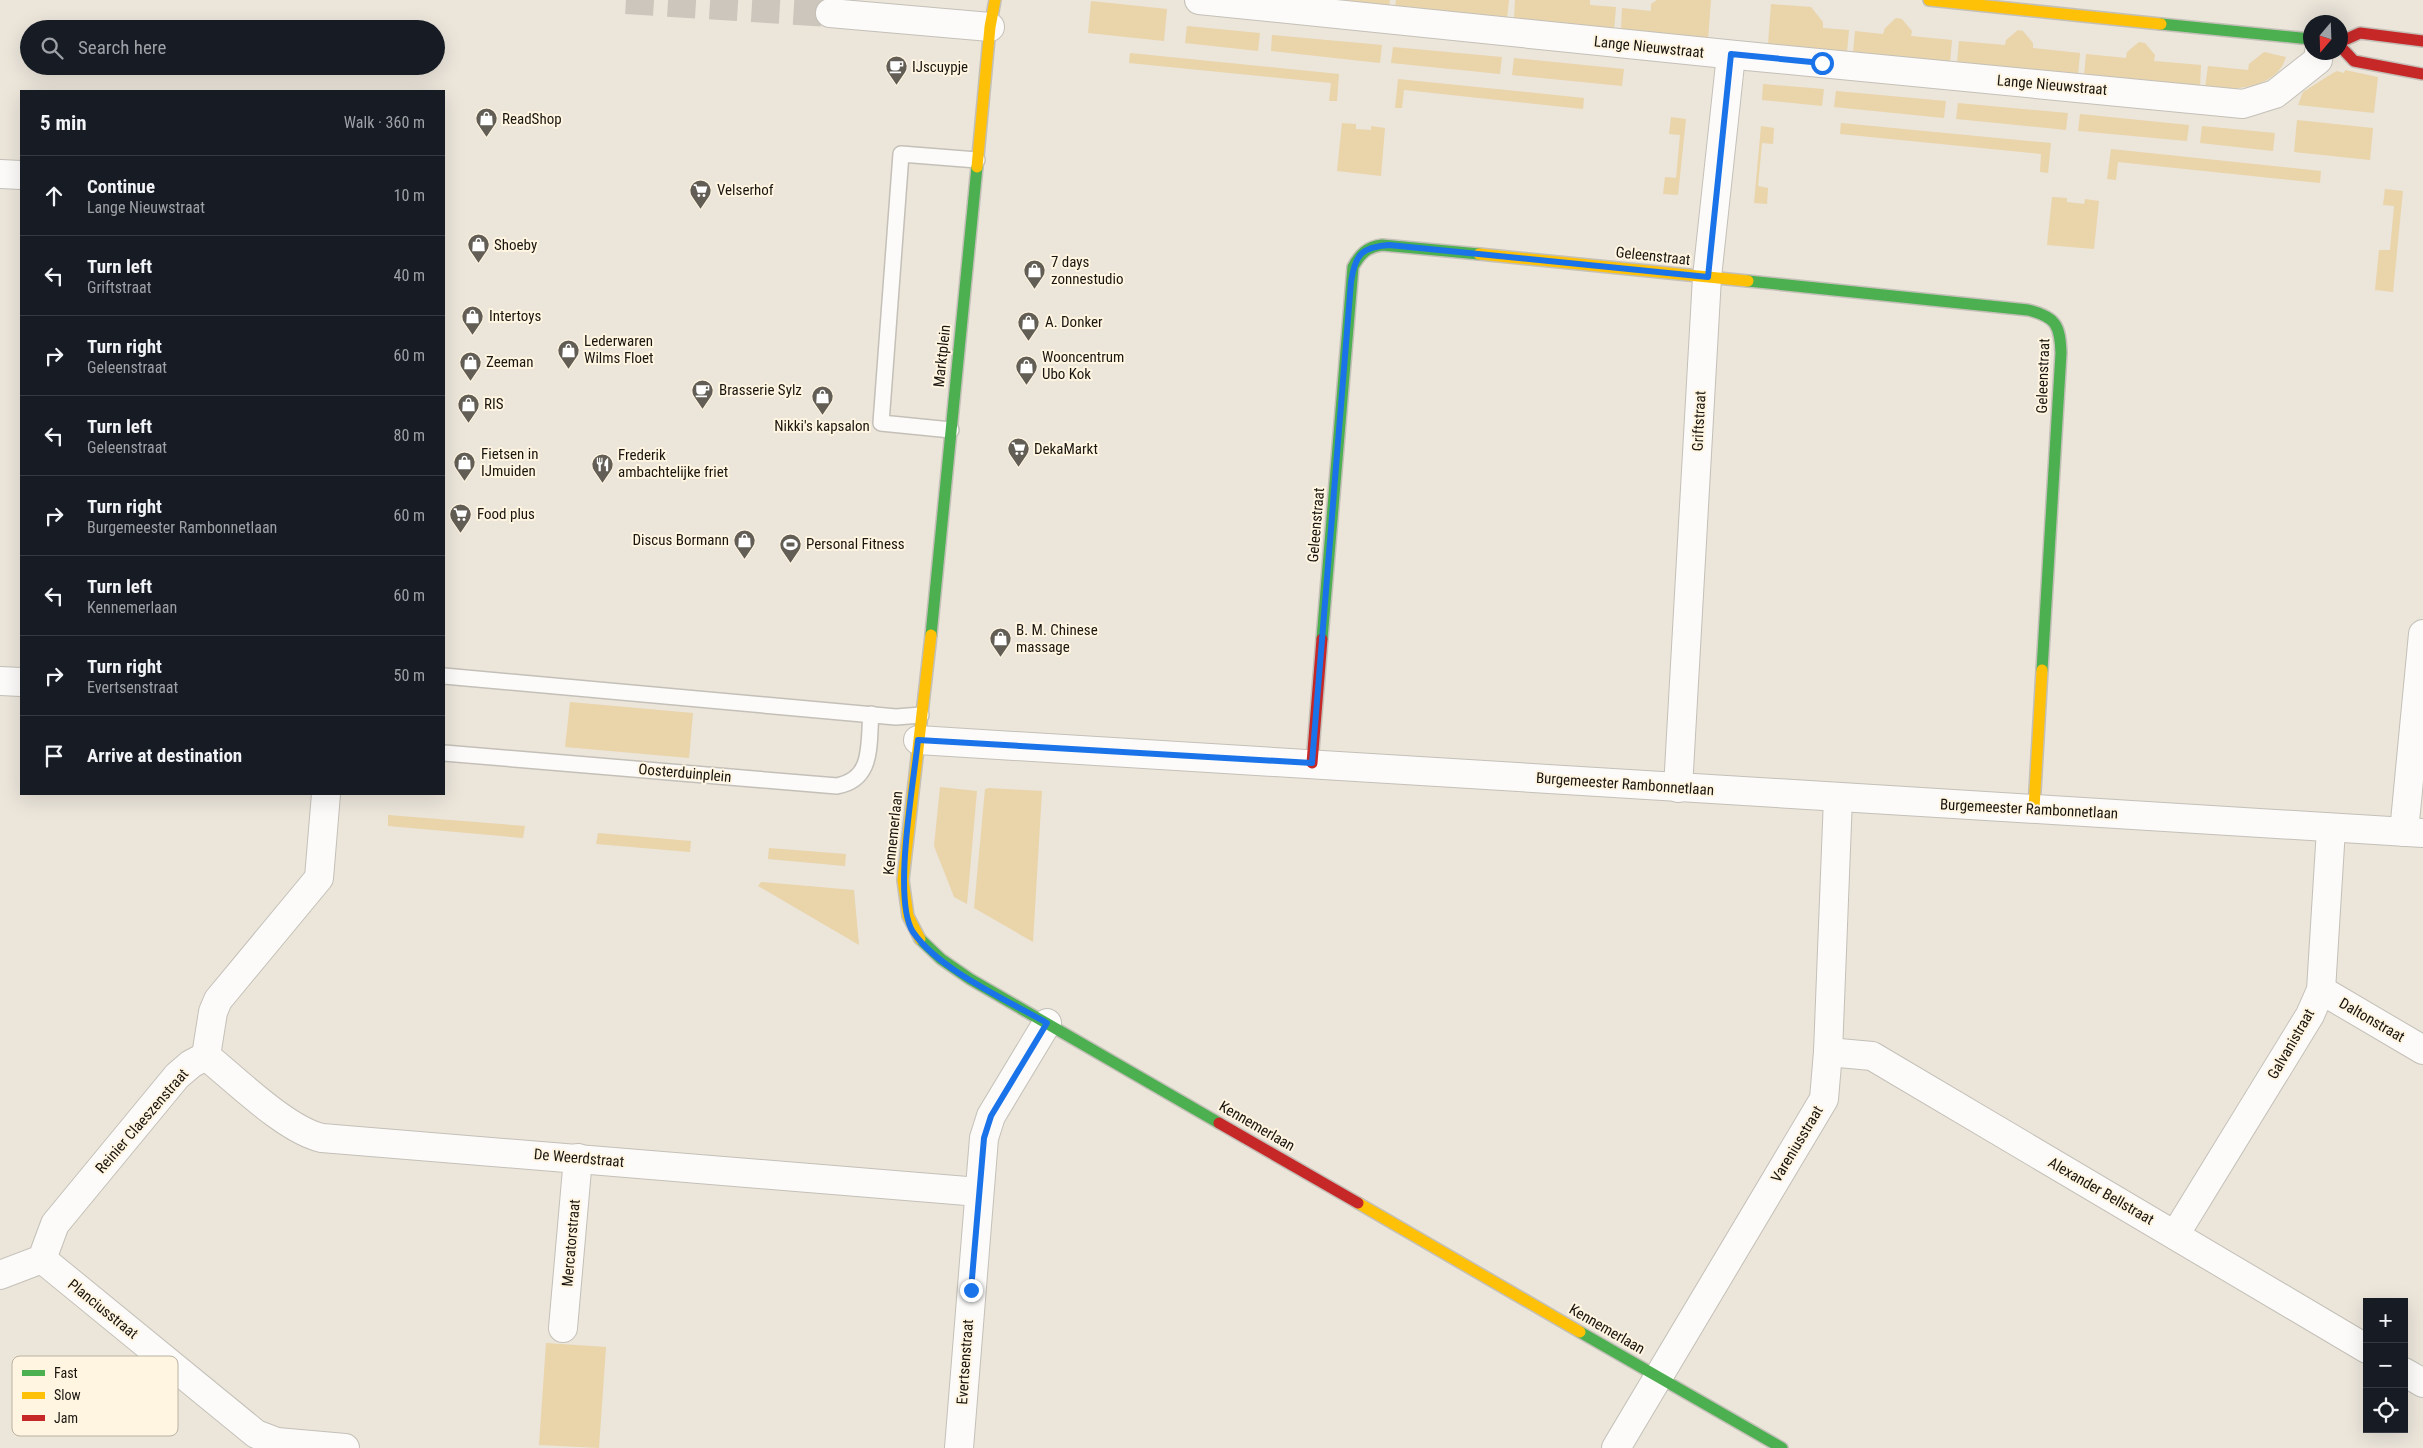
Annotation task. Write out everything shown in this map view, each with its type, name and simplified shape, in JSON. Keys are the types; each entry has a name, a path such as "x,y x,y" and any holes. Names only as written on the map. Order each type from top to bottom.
{"street":[{"name":"Marktplein","path":"919,727 951,430 990,27 995,0"},
{"name":"Lange Nieuwstraat","path":"1199,0 2243,104 2275,94 2318,60"},
{"path":"1929,0 2303,38"},
{"path":"830,13 990,27"},
{"path":"2348,38 2360,33 2423,40"},
{"name":"Griftstraat","path":"1678,788 1708,277 1731,54"},
{"path":"2348,55 2354,61 2423,74"},
{"path":"0,174 20,175"},
{"name":"Geleenstraat","path":"1312,763 1353,267 1360,253 1372,246 1389,245 2028,310 2044,313 2057,322 2061,336 2061,353 2034,808"},
{"path":"2413,832 2423,634"},
{"path":"0,681 20,682"},
{"name":"Burgemeester Rambonnetlaan","path":"919,727 1312,763 1678,788 2413,832"},
{"name":"Kennemerlaan","path":"919,727 903,880 906,914 912,930 930,951 970,979 1782,1448"},
{"path":"206,1056 213,1012 218,1000 319,878 326,795"},
{"name":"Vareniusstraat","path":"1616,1448 1824,1099 1828,1052 1838,798"},
{"name":"Galvanistraat","path":"2175,1235 2310,1014 2321,990 2331,828"},
{"name":"Daltonstraat","path":"2321,990 2423,1050"},
{"name":"Evertsenstraat","path":"958,1448 984,1138 991,1116 1047,1023"},
{"name":"Alexander Bellstraat","path":"1828,1052 1872,1056 2363,1348"},
{"name":"De Weerdstraat","path":"206,1056 290,1124 309,1135 332,1139 979,1192"},
{"name":"Reinier Claeszenstraat","path":"42,1259 55,1224 177,1076 191,1064 206,1056"},
{"name":"Mercatorstraat","path":"563,1328 578,1158"},
{"path":"0,1275 42,1259"},
{"name":"Planciusstraat","path":"42,1259 161,1356"},
{"name":"Planciusstraat","path":"178,1370 256,1434 277,1442 345,1448"},
{"path":"2408,1374 2423,1383"}],"lane":[{"path":"951,430 881,422 901,154 977,160"},
{"path":"445,676 871,714 896,717 919,727"},
{"name":"Oosterduinplein","path":"445,753 837,786 849,784 858,778 864,769 871,714"}],"shaded area":[{"path":"1317,0 1390,0 1389,7"},
{"path":"1396,0 1509,0 1507,19 1395,8"},
{"path":"1515,0 1590,0 1590,5 1616,7 1614,30 1514,19"},
{"path":"1657,0 1711,0 1708,39 1621,30 1622,8 1651,11 1651,4"},
{"path":"1091,1 1167,9 1164,41 1088,33"},
{"path":"1771,4 1811,7 1823,22 1823,28 1849,30 1847,52 1768,44"},
{"path":"1896,18 1902,19 1912,31 1911,36 1952,40 1950,63 1853,53 1855,31 1883,34 1885,28"},
{"path":"1187,26 1260,33 1258,51 1185,43"},
{"path":"2018,30 2023,31 2033,43 2033,48 2080,53 2078,75 1957,63 1959,41 2005,45 2006,40"},
{"path":"1272,35 1382,45 1380,63 1271,51"},
{"path":"2139,42 2145,43 2155,55 2154,61 2201,65 2200,87 2084,76 2086,54 2126,58 2127,52"},
{"path":"1393,47 1502,57 1500,74 1391,63"},
{"path":"2264,52 2286,57 2281,68 2264,82 2240,88 2205,88 2208,66 2248,70 2249,64"},
{"path":"1130,53 1339,74 1337,101 1329,101 1331,83 1129,63"},
{"path":"1514,58 1624,69 1622,86 1512,75"},
{"path":"2345,70 2378,77 2374,113 2298,105 2303,92 2333,73 2337,71 2344,73"},
{"path":"1398,79 1584,98 1583,109 1404,90 1402,108 1395,108"},
{"path":"1763,84 1824,89 1822,106 1762,100"},
{"path":"1836,91 1946,101 1944,118 1834,107"},
{"path":"1958,103 2068,113 2066,130 1956,119"},
{"path":"2080,114 2189,125 2187,141 2078,131"},
{"path":"1671,117 1686,119 1678,195 1663,194 1665,177 1676,178 1680,135 1669,134"},
{"path":"2297,120 2373,128 2370,160 2294,152"},
{"path":"1342,123 1356,124 1356,129 1371,130 1371,126 1385,128 1381,176 1337,171"},
{"path":"1841,123 2051,143 2048,173 2040,172 2041,154 1840,134"},
{"path":"1761,126 1774,128 1773,144 1762,143 1758,186 1768,188 1767,204 1754,203"},
{"path":"2202,126 2275,133 2273,151 2200,143"},
{"path":"2111,149 2321,171 2320,183 2118,162 2116,180 2107,179"},
{"path":"2385,189 2403,191 2393,292 2375,290 2379,250 2390,250 2394,206 2383,205"},
{"path":"2052,197 2067,198 2067,202 2084,204 2085,199 2099,201 2094,249 2047,245"},
{"path":"570,702 693,713 689,758 565,747"},
{"path":"940,787 977,791 967,904 954,897 934,846"},
{"path":"985,789 1042,791 1033,942 974,908"},
{"path":"388,815 525,826 523,838 388,826"},
{"path":"598,833 691,841 690,852 596,844"},
{"path":"769,848 846,854 845,866 768,859"},
{"path":"761,882 854,890 859,945 758,886"},
{"path":"546,1343 606,1347 599,1448 539,1445"}],"tunnel":[{"path":"626,0 830,13"}],"traffic: fast":[{"path":"2161,24 2303,38"},
{"path":"931,635 977,167"},
{"path":"1322,639 1353,267 1364,252 1372,247 1382,245 1479,254"},
{"path":"1748,281 2028,310 2045,316 2055,324 2058,329 2061,353 2042,670"},
{"path":"920,939 941,959 970,979 1219,1123"},
{"path":"1580,1332 1782,1448"}],"traffic: slow":[{"path":"977,167 990,27 995,0"},
{"path":"1929,0 2161,24"},
{"path":"1479,254 1748,281"},
{"path":"920,939 908,916 903,880 931,635"},
{"path":"2034,808 2042,670"},
{"path":"1358,1203 1580,1332"}],"traffic: jam":[{"path":"2348,38 2360,33 2423,41"},
{"path":"2348,55 2354,61 2423,74"},
{"path":"1312,763 1322,639"},
{"path":"1219,1123 1358,1203"}],"place":[{"name":"IJscuypje","path":"896,86"},
{"name":"ReadShop","path":"486,138"},
{"name":"Velserhof","path":"701,209"},
{"name":"Shoeby","path":"478,264"},
{"name":"7 days zonnestudio","path":"1035,290"},
{"name":"Intertoys","path":"473,335"},
{"name":"A. Donker","path":"1029,341"},
{"name":"Lederwaren Wilms Floet","path":"568,369"},
{"name":"Zeeman","path":"470,381"},
{"name":"Wooncentrum Ubo Kok","path":"1026,385"},
{"name":"Brasserie Sylz","path":"703,409"},
{"name":"Nikki's kapsalon","path":"822,416"},
{"name":"RIS","path":"468,423"},
{"name":"DekaMarkt","path":"1018,468"},
{"name":"Fietsen in IJmuiden","path":"465,482"},
{"name":"Frederik ambachtelijke friet","path":"602,483"},
{"name":"Food plus","path":"461,533"},
{"name":"Discus Bormann","path":"745,559"},
{"name":"Personal Fitness","path":"790,563"},
{"name":"B. M. Chinese massage","path":"1000,658"}],"route":[{"path":"971,1290 984,1138 991,1116 1047,1023 970,979 930,951 912,930 906,914 903,880 918,740 1312,763 1351,282 1353,267 1360,253 1372,246 1389,245 1708,277 1731,54 1822,63"}]}
